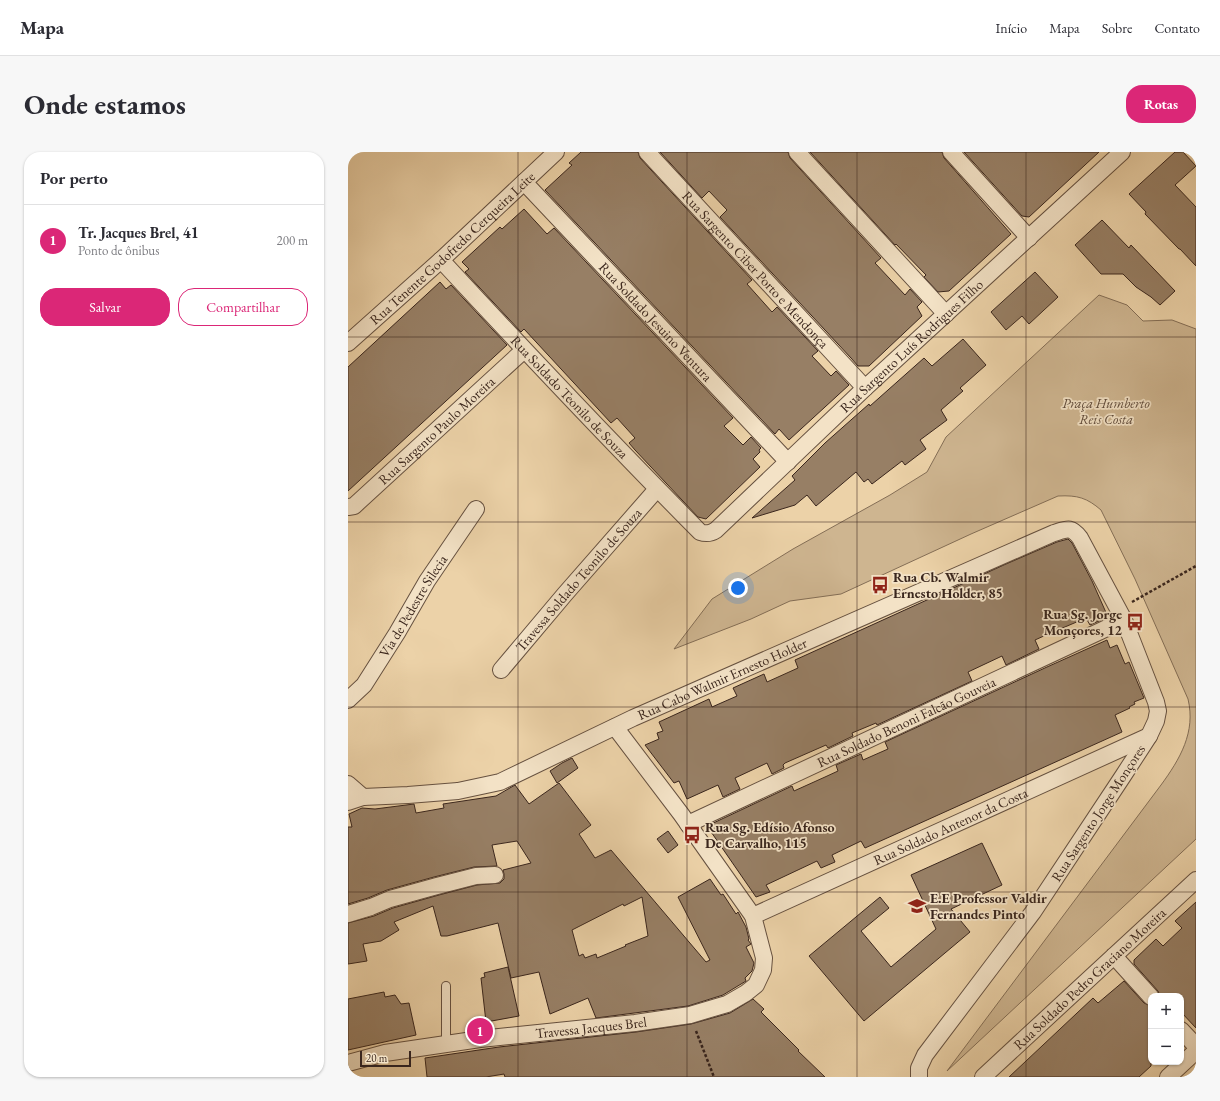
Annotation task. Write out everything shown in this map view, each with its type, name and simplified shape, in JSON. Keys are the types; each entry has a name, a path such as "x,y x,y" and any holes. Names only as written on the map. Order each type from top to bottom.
{"street":[{"name":"Rua Tenente Godofredo Cerqueira Leite","path":"348,343 441,260 556,152"},
{"name":"Rua Sargento Ciber Porto e Mendonça","path":"647,152 865,388"},
{"path":"797,152 946,314"},
{"path":"951,152 1029,238"},
{"name":"Rua Sargento Luís Rodrigues Filho","path":"700,532 706,534 712,533 716,530 865,388 1029,238 1111,155"},
{"name":"Rua Soldado Jesuino Ventura","path":"524,182 788,462"},
{"name":"Rua Soldado Teonilo de Souza","path":"441,260 524,350 700,532"},
{"name":"Rua Sargento Paulo Moreira","path":"348,507 354,506 524,350"},
{"name":"Travessa Soldado Teonilo de Souza","path":"501,670 657,489"},
{"name":"Via de Pedestre Silecia","path":"348,700 364,685 397,633 427,581 476,509"},
{"name":"Rua Cabo Walmir Ernesto Holder","path":"363,796 408,795 458,791 500,782 615,727 1054,532 1067,529 1074,530"},
{"name":"Rua Sargento Jorge Monçores","path":"919,1076 919,1068 926,1055 1033,912 1149,736 1156,720 1158,711 1156,702 1121,615 1080,538 1074,530"},
{"name":"Rua Soldado Benoni Falcão Gouveia","path":"688,824 1121,615"},
{"path":"615,727 688,824 753,916"},
{"name":"Rua Soldado Antenor da Costa","path":"753,916 1149,736"},
{"path":"348,784 363,796 348,802"},
{"path":"348,914 371,907 390,898 476,876 495,875"},
{"name":"Rua Soldado Pedro Graciano Moreira","path":"983,1077 1196,880"},
{"name":"Travessa Jacques Brel","path":"348,1063 385,1054 480,1039 636,1023 690,1015 727,1004 746,994 756,984 763,970 764,958 753,916"},
{"path":"1114,956 1148,993"},
{"path":"1184,1033 1196,1046"},
{"path":"1168,1077 1196,1051"}],"lane":[{"path":"446,986 446,1044"}],"path":[{"path":"348,157 356,152"},
{"path":"1121,615 1196,566"},
{"path":"690,1015 714,1077"}],"green space":[{"name":"Praça Humberto Reis Costa","path":"1099,295 1127,305 1143,321 1172,320 1196,329 1196,839 947,1071 1161,785 1185,745 1190,723 1188,699 1135,579 1101,510 1082,498 1058,496 841,594 790,601 751,619 674,649 712,599 793,549 890,495 927,472 946,437"}],"building":[{"path":"581,152 638,152 640,158 752,280 747,284 772,312 777,307 818,351 812,356 831,376 836,371 849,385 789,440 779,429 775,434 545,190 572,165 569,163"},
{"path":"660,152 788,152 790,158 881,258 875,263 905,295 910,289 922,302 917,307 922,316 869,366 858,366 720,217 727,210 709,191 702,198"},
{"path":"810,152 942,152 944,158 1011,234 949,291 938,292 924,277 926,275 896,244 895,245"},
{"path":"964,152 1099,152 1029,217 1022,216"},
{"path":"1175,152 1183,152 1196,166 1175,185 1196,207 1196,266 1145,214 1146,212 1129,194"},
{"path":"524,209 547,234 554,228 733,418 724,426 743,445 751,437 761,448 759,450 760,452 753,459 760,467 706,519 698,517 635,450 629,443 635,438 617,418 611,423 524,329 521,332 465,272 469,269 462,262 500,227 502,229"},
{"path":"1102,220 1129,248 1131,245 1175,291 1160,305 1136,287 1123,274 1101,274 1075,245"},
{"path":"1035,272 1058,297 1029,324 1022,316 1006,330 991,312"},
{"path":"440,282 446,289 451,285 507,345 348,491 348,367"},
{"path":"963,339 986,365 960,388 963,391 941,410 947,420 920,440 926,449 905,465 902,461 872,484 868,479 864,482 856,472 816,506 807,495 795,505 752,518 795,480 792,476 825,443 869,404 870,406 924,358 932,366"},
{"path":"1068,539 1072,543 1092,581 1108,617 1090,625 1086,618 1035,640 1039,649 1006,665 1002,656 968,672 972,681 877,725 876,723 852,733 853,736 828,748 826,745 785,763 783,765 784,768 772,774 767,763 735,778 740,789 723,797 718,785 687,799 679,781 674,783 645,745 659,739 657,733 663,731 659,722 709,699 712,707 737,696 733,688 764,674 767,682 798,668 795,660 1006,564 1057,542"},
{"path":"1107,640 1110,648 1117,645 1125,664 1129,662 1144,698 1134,702 1135,704 1129,707 1130,708 1115,715 1122,732 865,848 861,841 832,855 835,862 821,868 817,861 766,885 770,892 756,897 707,826 792,786 794,791 838,771 836,765 861,754 863,760 888,749 885,742"},
{"path":"572,758 578,768 557,783 550,771"},
{"path":"559,783 591,825 579,834 595,858 611,850 706,962 710,960 678,897 710,879 721,895 723,894 736,914 738,912 746,927 748,940 751,944 746,947 754,963 752,971 745,978 746,981 723,995 688,1006 596,1018 588,998 550,1014 539,972 511,978 498,923 447,936 441,936 433,906 394,922 399,930 381,941 363,944 367,961 348,964 348,923 374,916 393,908 477,885 500,883 504,879 503,870 531,863 517,841 492,845 497,866 474,867 434,877 387,890 348,904 348,827 352,827 349,814 362,808 375,809 414,804 416,813 444,808 443,804 496,796 515,785 529,804","holes":["642,897 648,936 597,958 596,954 585,958 583,954 579,956 572,930 623,904 624,906"]},
{"path":"668,831 678,845 668,853 657,839"},
{"path":"982,843 1002,885 951,909 970,932 864,1021 809,956 880,897 889,908 861,931 891,967 936,929 911,875"},
{"path":"1196,902 1196,1028 1184,1015 1184,993 1159,993 1134,964 1134,960 1156,939 1163,946 1182,928 1175,921"},
{"path":"508,967 519,1016 486,1022 481,978 485,977 484,973"},
{"path":"1124,981 1144,1003 1148,1005 1148,1065 1151,1066 1139,1077 1009,1077 1093,998 1098,1003"},
{"path":"384,992 385,997 395,995 401,1004 409,1003 416,1035 348,1050 348,999"},
{"path":"753,999 764,1009 761,1012 825,1077 505,1077 504,1074 486,1077 427,1077 425,1058 499,1047 636,1032 691,1024 730,1013"}],"place":[{"name":"Rua Cb. Walmir Ernesto Holder, 85","path":"880,585"},
{"name":"Rua Sg. Jorge Monçores, 12","path":"1135,622"},
{"name":"Rua Sg. Edísio Afonso De Carvalho, 115","path":"692,835"},
{"name":"E.E Professor Valdir Fernandes Pinto","path":"917,906"},
{"name":"Tr. Jacques Brel, 41","path":"480,1031"}]}
